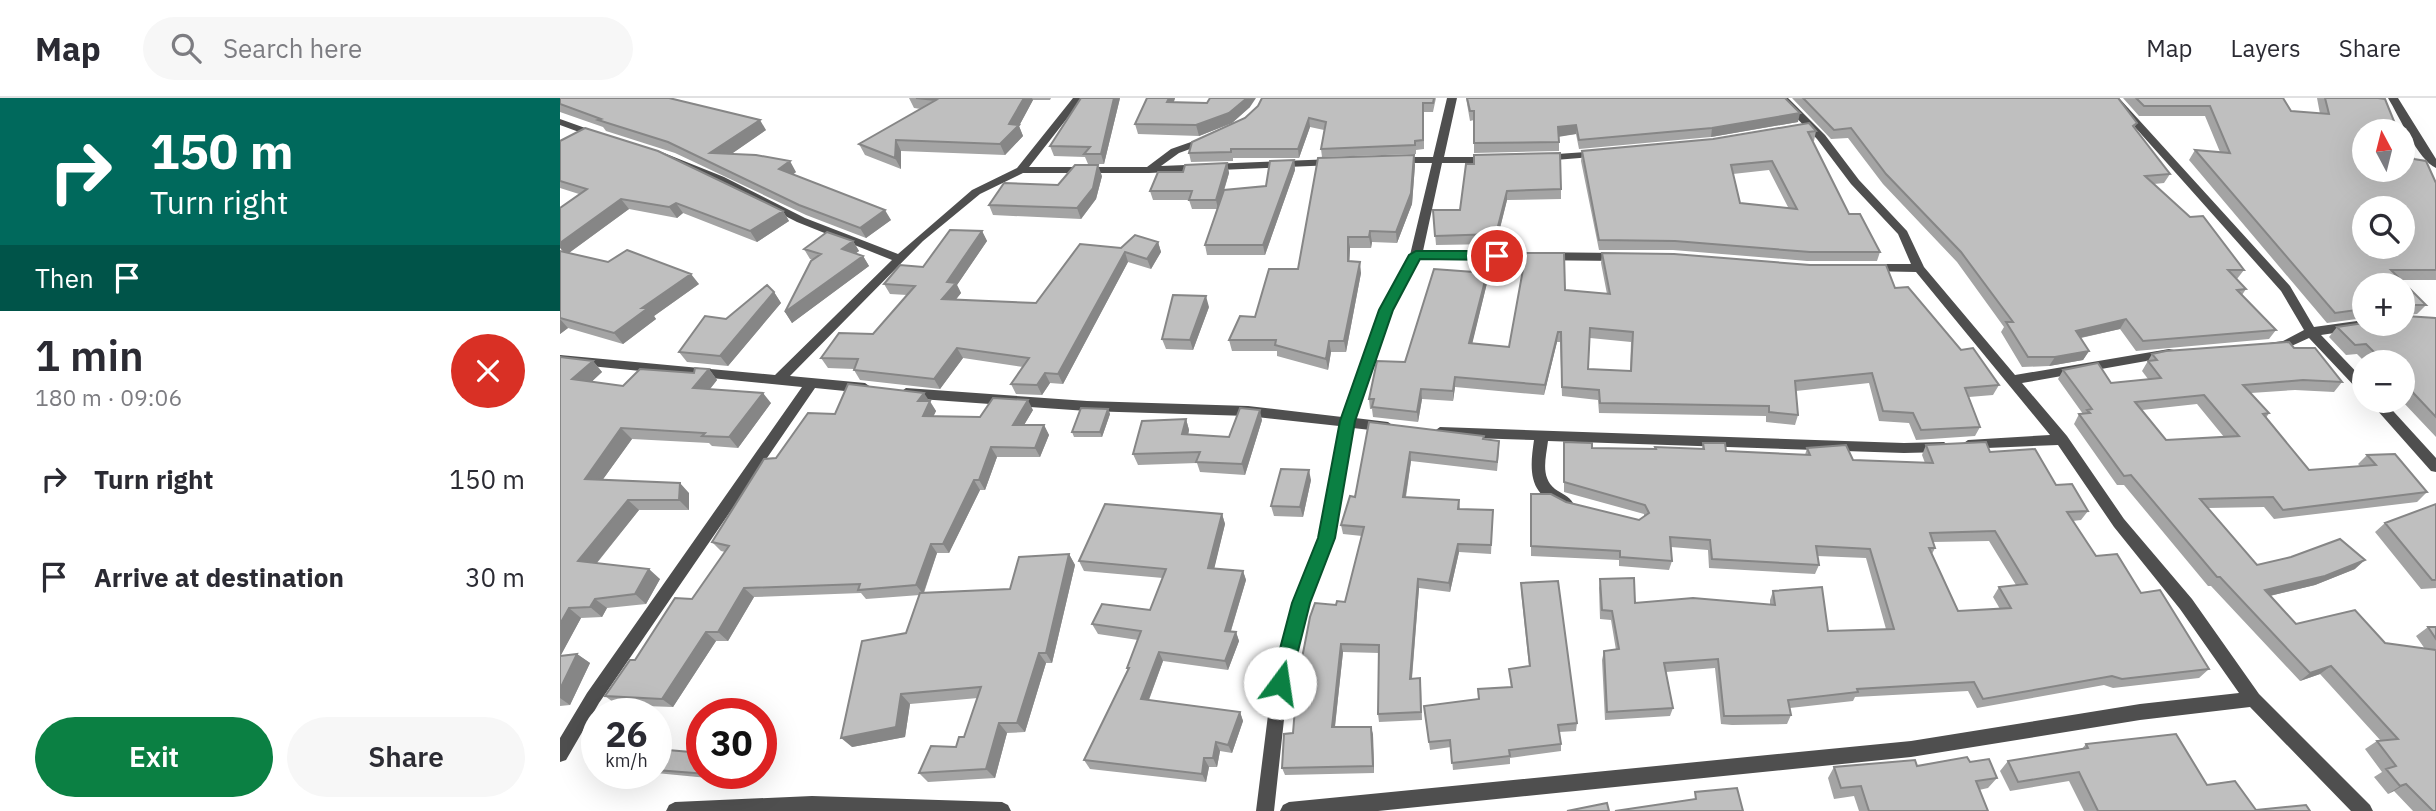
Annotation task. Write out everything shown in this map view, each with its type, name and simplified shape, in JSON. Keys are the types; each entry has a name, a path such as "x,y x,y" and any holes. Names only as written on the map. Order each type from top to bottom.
{"street":[{"path":"780,378 919,239 976,192 1021,170 1078,98"},
{"path":"1265,811 1280,683 1301,603 1326,538 1347,421 1386,310 1416,255 1452,98"},
{"path":"1782,98 1804,127 1903,233 1919,268 2062,440 2119,523 2186,604 2253,699 2364,811"},
{"path":"2114,98 2286,289 2311,332 2352,375"},
{"path":"2393,98 2427,155 2436,165"},
{"path":"560,122 608,139"},
{"path":"1148,170 1175,151 1219,135"},
{"path":"645,150 720,178 801,220 901,259"},
{"path":"1533,159 1612,154"},
{"path":"1385,160 1506,160"},
{"path":"1021,170 1148,170 1345,162"},
{"path":"1416,255 1632,257"},
{"path":"1855,268 1919,268"},
{"path":"2264,347 2285,345 2311,332 2352,326"},
{"path":"2011,380 2186,351"},
{"path":"560,359 999,401 1248,411 1397,428"},
{"path":"560,754 593,698 811,383"},
{"path":"2387,413 2436,467"},
{"path":"1420,430 1904,448 2062,440"},
{"path":"1542,436 1537,469 1545,492 1578,506"},
{"path":"1289,811 1911,749 2140,712 2253,699"},
{"path":"675,811 812,805 1002,811"}],"building":[{"path":"560,98 669,98 760,120 710,153 756,155 790,161 779,169 885,210 860,228 799,205 668,142 598,120 601,119 560,104"},
{"path":"916,98 1024,98 1009,124 1019,125 1000,144 896,140 895,158 859,144 936,100"},
{"path":"1081,98 1114,98 1101,154 1084,154 1090,147 1050,146"},
{"path":"1147,98 1169,98 1167,102 1207,103 1210,98 1247,98 1229,113 1196,125 1135,124"},
{"path":"1262,98 1434,98 1433,103 1423,103 1423,140 1415,141 1415,145 1321,149 1326,122 1309,118 1298,149 1231,149 1231,152 1189,153 1192,142 1245,118 1258,106"},
{"path":"1467,98 1785,98 1800,113 1712,128 1579,140 1576,125 1558,127 1559,142 1474,143 1474,111 1470,111"},
{"path":"1803,98 2118,98 2137,123 2133,126 2170,174 2145,176 2190,217 2203,216 2244,270 2228,270 2246,289 2237,290 2276,330 2143,341 2126,319 2076,331 2089,351 2055,357 2028,357 2006,322 2013,322 1961,252 1886,174 1851,128 1834,130"},
{"path":"2136,98 2283,98 2291,111 2329,114 2325,98 2385,99 2393,119 2352,119 2352,182 2415,182 2415,159 2426,161 2436,183 2436,270 2352,273 2352,311 2335,313 2195,150 2230,153 2210,106 2144,106"},
{"path":"1809,123 1816,131 1808,132 1849,214 1860,214 1880,252 1810,252 1675,241 1599,240 1582,151 1713,139","holes":["1772,161 1797,209 1740,203 1731,165"]},
{"path":"585,128 658,151 783,211 750,231 676,203 669,207 621,199 560,243 560,208 587,189 560,181 560,141"},
{"path":"1560,153 1561,189 1507,191 1496,234 1435,236 1433,210 1460,210 1466,164 1474,164 1474,155"},
{"path":"1414,155 1411,193 1396,232 1370,231 1369,237 1348,237 1348,261 1360,262 1344,341 1329,341 1326,359 1275,345 1276,340 1229,340 1240,316 1255,317 1269,269 1298,269 1318,158"},
{"path":"1294,160 1263,245 1205,245 1224,190 1266,186 1270,161"},
{"path":"1227,163 1216,200 1189,200 1192,191 1150,191 1158,172 1183,172 1185,165"},
{"path":"1075,165 1098,165 1093,188 1077,208 989,205 1004,183 1058,185"},
{"path":"950,230 982,231 947,282 956,283 942,299 1036,303 1080,244 1121,248 1135,235 1158,242 1147,259 1125,252 1058,374 1045,373 1037,385 1011,384 1029,358 957,348 934,379 854,370 858,359 821,358 839,333 873,334 915,286 884,284 900,265 923,267"},
{"path":"827,232 853,241 842,249 863,256 785,312 811,261 821,254 804,249"},
{"path":"627,250 691,274 642,308 648,308 614,333 560,318 560,251 608,262"},
{"path":"1526,253 1564,253 1565,290 1610,294 1602,253 1674,254 1810,265 1886,265 1895,288 1908,287 1961,350 1973,348 1999,385 1965,388 1980,427 1921,430 1913,413 1883,411 1872,373 1795,381 1798,415 1769,412 1769,406 1600,403 1599,390 1562,387 1561,332 1558,332 1545,385 1455,377 1453,391 1421,389 1417,412 1372,407 1374,399 1369,399 1377,361 1405,362 1434,269 1487,273 1469,343 1509,347","holes":["1590,328 1633,332 1631,371 1588,369"]},
{"path":"767,285 774,292 720,356 679,352 705,316 726,319"},
{"path":"2415,294 2426,305 2415,305"},
{"path":"1173,295 1206,296 1190,340 1162,339"},
{"path":"2415,317 2436,318 2436,417 2415,395 2415,350 2372,350 2366,344 2355,345 2337,327 2352,325 2352,336 2415,336"},
{"path":"2289,342 2294,348 2315,348 2342,382 2303,380 2243,385 2269,413 2263,414 2309,470 2376,465 2367,455 2395,454 2427,492 2283,510 2273,497 2200,499 2257,565 2291,557 2340,539 2365,560 2325,576 2265,590 2296,624 2355,610 2385,643 2436,650 2436,811 2406,784 2400,786 2386,769 2396,766 2377,741 2398,739 2331,666 2310,673 2220,577 2217,577 2131,475 2124,476 2079,414 2090,413 2087,410 2092,409 2063,370 2098,363 2111,383 2161,378 2148,361 2157,360 2152,354","holes":["2204,395 2239,436 2166,440 2135,402"]},
{"path":"560,357 593,361 572,379 623,386 640,369 694,373 695,368 709,369 693,388 763,393 729,437 621,428 585,479 680,483 679,500 628,500 578,561 649,569 635,594 595,599 590,607 569,608 560,624"},
{"path":"848,384 924,393 918,401 930,401 923,416 980,417 993,398 1028,400 1013,425 1044,425 1035,448 991,447 979,480 974,480 943,544 931,544 916,585 858,590 860,584 744,588 718,632 706,632 663,698 605,696 630,660 635,660 675,598 692,599 729,546 712,542 764,459 776,458 808,413 835,414"},
{"path":"1081,408 1108,409 1100,432 1072,432"},
{"path":"1240,408 1260,410 1242,464 1196,462 1200,452 1133,454 1142,421 1186,419 1182,434 1229,437"},
{"path":"1369,422 1484,436 1483,439 1499,441 1497,462 1410,452 1403,497 1459,500 1458,509 1493,510 1491,545 1458,544 1449,583 1418,579 1410,679 1420,678 1421,712 1378,714 1379,645 1341,644 1332,727 1371,727 1373,766 1282,768 1284,734 1293,733 1297,684 1310,617 1315,603 1336,605 1337,601 1345,602 1364,527 1341,525 1350,496 1355,497"},
{"path":"1564,442 1592,443 1592,448 1656,449 1655,447 1704,449 1703,443 1725,443 1726,451 1810,455 1807,448 1846,445 1853,460 1933,463 1926,445 1986,442 1990,452 2035,449 2056,485 2072,484 2088,511 2067,512 2096,556 2117,554 2141,593 2160,590 2209,669 2122,679 2112,676 1983,699 1974,682 1857,689 1858,692 1788,700 1791,715 1724,716 1718,659 1664,663 1673,708 1607,712 1604,651 1619,649 1612,611 1602,610 1600,579 1634,578 1635,603 1693,598 1775,605 1773,591 1822,587 1828,631 1894,629 1870,549 1816,546 1819,565 1712,559 1710,540 1670,537 1672,561 1620,557 1620,551 1531,546 1531,494 1551,494 1566,502 1639,520 1649,513 1645,505 1564,482","holes":["1995,531 2027,584 1999,587 2011,608 1958,611 1929,548 1935,548 1930,533"]},
{"path":"1281,469 1309,470 1300,507 1271,506"},
{"path":"1105,504 1222,514 1208,568 1243,571 1225,631 1236,632 1225,661 1159,652 1141,699 1240,712 1228,745 1216,742 1213,758 1204,758 1202,774 1084,760 1129,668 1141,631 1092,624 1102,604 1150,610 1166,569 1079,561"},
{"path":"2436,504 2436,580 2432,580 2385,523"},
{"path":"1069,554 1046,653 1039,653 1017,723 999,723 986,769 919,773 931,746 956,747 959,737 964,737 981,687 901,694 896,727 841,738 862,641 906,633 920,593 1010,589 1019,557"},
{"path":"1558,581 1577,723 1558,725 1561,744 1509,750 1510,756 1452,763 1450,740 1429,742 1424,706 1479,699 1478,689 1512,687 1509,669 1530,666 1521,583"},
{"path":"2428,627 2436,627 2436,639"},
{"path":"577,654 560,689 560,656"},
{"path":"2176,734 2207,785 2235,781 2256,810 2306,805 2310,811 2098,811 2079,772 2018,782 2008,761 2088,748 2086,744"},
{"path":"672,750 686,752 686,773 672,771"},
{"path":"1967,757 1970,762 1989,759 1997,778 1976,781 1988,811 1869,811 1861,786 1841,788 1834,767 1915,760 1917,766"},
{"path":"1737,788 1743,811 1615,811 1696,799 1695,792"},
{"path":"1607,803 1609,811 1567,811"}],"route":[{"path":"1280,683 1301,603 1326,538 1347,421 1386,310 1416,255 1497,256"}]}
